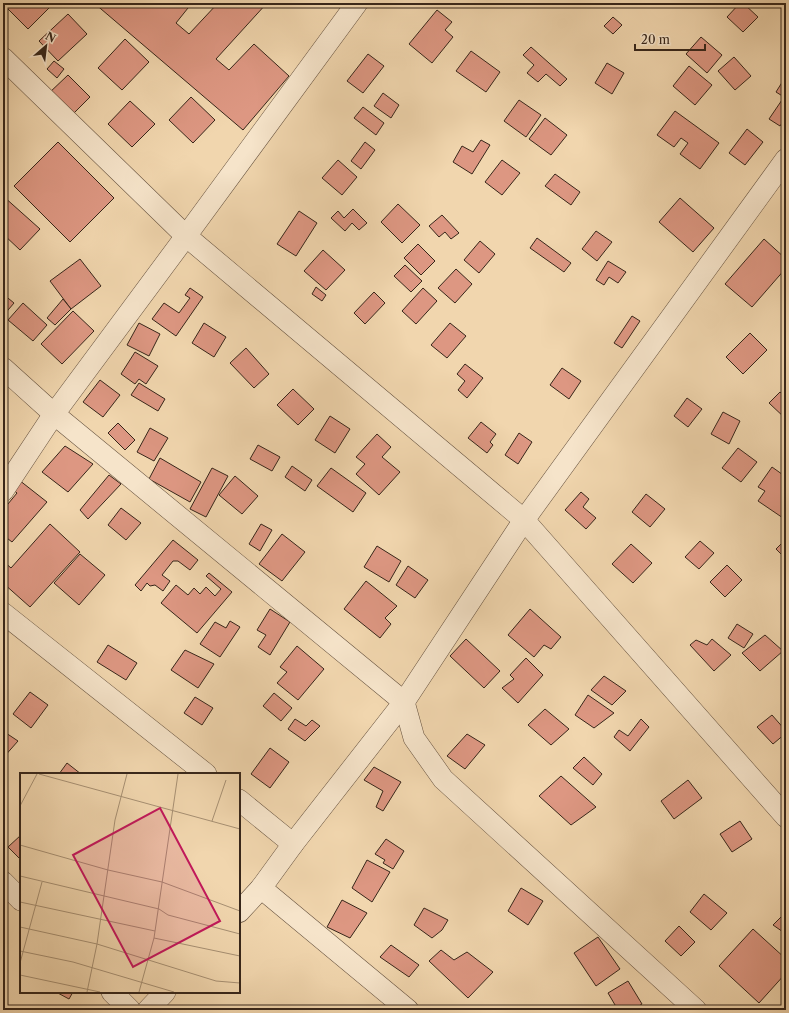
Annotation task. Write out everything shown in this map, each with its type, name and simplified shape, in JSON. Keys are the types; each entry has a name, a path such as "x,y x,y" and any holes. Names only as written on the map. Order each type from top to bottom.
{"street":[{"path":"3,491 54,414 357,3"},
{"path":"3,58 186,236 524,520 786,817"},
{"path":"240,911 261,888 293,844 404,702 524,520 786,159"},
{"path":"3,368 54,414 404,702 414,738 443,779 696,1010"},
{"path":"3,613 205,773"},
{"path":"240,801 293,844"},
{"path":"3,882 20,899"},
{"path":"261,888 408,1010"},
{"path":"113,993 130,1010"},
{"path":"148,1010 164,993"}],"building":[{"path":"8,3 54,3 28,29 5,6"},
{"path":"94,3 192,3 176,23 189,34 218,3 267,3 216,59 229,70 254,44 289,76 243,130"},
{"path":"740,3 743,3 758,17 743,32 727,17"},
{"path":"437,10 452,22 445,30 453,37 432,63 409,44"},
{"path":"68,14 87,34 58,61 39,41"},
{"path":"613,17 622,25 613,34 604,26"},
{"path":"701,37 722,55 707,73 686,54"},
{"path":"125,39 149,62 122,90 98,68"},
{"path":"531,47 567,79 560,86 546,74 538,82 527,73 534,65 523,55"},
{"path":"471,51 500,72 486,92 456,71"},
{"path":"368,54 384,66 363,93 347,81"},
{"path":"734,57 751,76 735,90 718,71"},
{"path":"54,61 64,69 57,78 47,69"},
{"path":"607,63 624,73 612,94 595,83"},
{"path":"689,66 712,85 695,105 673,86"},
{"path":"68,75 90,97 71,116 48,94"},
{"path":"786,76 786,117 780,126 769,119 784,97 776,92"},
{"path":"383,93 399,105 391,118 374,106"},
{"path":"191,97 215,120 193,143 169,120"},
{"path":"519,100 541,115 526,137 504,121"},
{"path":"130,101 155,124 132,147 108,124"},
{"path":"363,107 384,123 376,135 354,118"},
{"path":"675,111 719,143 700,169 680,154 688,143 681,138 674,147 657,135"},
{"path":"545,118 567,135 551,155 529,139"},
{"path":"747,129 763,142 745,165 729,153"},
{"path":"481,140 490,145 472,174 453,162 462,146 473,152"},
{"path":"58,142 114,198 70,242 14,186"},
{"path":"365,142 375,150 361,169 351,161"},
{"path":"338,160 357,177 342,195 322,178"},
{"path":"502,160 520,173 502,195 485,182"},
{"path":"555,174 580,192 571,205 545,186"},
{"path":"3,196 40,229 20,250 3,234"},
{"path":"680,198 714,228 693,252 659,222"},
{"path":"398,204 420,225 402,243 381,222"},
{"path":"353,209 367,223 359,230 352,223 345,231 331,218 338,211 344,218"},
{"path":"299,211 317,223 296,256 277,244"},
{"path":"442,215 459,233 451,239 445,232 439,237 429,226"},
{"path":"596,231 612,242 597,261 582,249"},
{"path":"537,238 571,263 564,272 530,248"},
{"path":"764,239 786,259 786,268 752,307 725,284"},
{"path":"480,241 495,254 479,273 464,260"},
{"path":"418,244 435,261 421,275 404,258"},
{"path":"323,250 345,270 326,290 304,271"},
{"path":"80,259 101,286 71,309 50,281"},
{"path":"608,261 626,272 618,283 609,277 604,285 596,280"},
{"path":"405,265 422,281 411,292 394,276"},
{"path":"456,269 472,284 455,303 438,288"},
{"path":"316,287 326,295 322,301 312,294"},
{"path":"190,288 203,297 176,336 152,319 164,303 179,313 190,298 185,295"},
{"path":"423,288 437,301 416,324 402,311"},
{"path":"374,292 385,303 365,324 354,313"},
{"path":"3,294 14,303 3,316"},
{"path":"63,299 71,309 55,325 47,318"},
{"path":"23,303 47,325 33,341 8,320"},
{"path":"73,311 94,331 62,364 41,344"},
{"path":"632,316 640,321 622,348 614,343"},
{"path":"139,323 160,334 149,356 127,345"},
{"path":"204,323 226,337 214,357 192,343"},
{"path":"450,323 466,336 447,358 431,345"},
{"path":"750,333 767,350 743,374 726,357"},
{"path":"246,348 269,374 254,388 230,363"},
{"path":"135,352 158,366 146,384 139,379 135,384 121,374"},
{"path":"465,364 483,378 467,398 458,390 465,381 457,374"},
{"path":"562,368 581,381 569,399 550,385"},
{"path":"100,380 120,395 103,417 83,402"},
{"path":"139,383 165,399 158,411 131,395"},
{"path":"293,389 314,409 298,425 277,405"},
{"path":"780,392 786,397 786,419 769,403"},
{"path":"687,398 702,409 688,427 674,416"},
{"path":"723,412 740,421 729,444 711,434"},
{"path":"330,416 350,429 335,453 315,440"},
{"path":"481,422 496,434 490,442 493,445 487,453 468,438"},
{"path":"118,423 135,440 125,450 108,433"},
{"path":"150,428 168,438 154,461 137,452"},
{"path":"519,433 532,442 518,464 505,455"},
{"path":"377,434 391,447 382,457 400,472 379,495 356,474 365,464 356,457"},
{"path":"258,445 280,457 272,471 250,459"},
{"path":"65,446 93,464 68,492 42,472"},
{"path":"738,448 757,462 741,482 722,468"},
{"path":"160,458 201,482 190,502 149,479"},
{"path":"292,466 312,480 305,491 285,477"},
{"path":"772,467 786,477 786,520 758,501 765,491 758,487"},
{"path":"212,468 228,476 206,517 190,509"},
{"path":"331,468 366,493 353,512 317,486"},
{"path":"109,475 121,484 88,519 80,510"},
{"path":"235,476 258,496 242,514 219,495"},
{"path":"19,480 47,502 12,542 3,535 3,510 17,493 11,488"},
{"path":"581,492 589,499 583,507 596,518 586,529 565,510"},
{"path":"646,494 665,509 650,527 632,512"},
{"path":"121,508 141,523 126,540 108,525"},
{"path":"50,524 80,552 30,607 3,583 3,561 11,568"},
{"path":"261,524 272,530 260,551 249,544"},
{"path":"282,534 305,552 282,581 259,564"},
{"path":"786,539 786,559 776,549"},
{"path":"173,540 198,560 190,570 178,561 173,561 162,575 170,581 163,591 155,585 150,586 147,583 141,591 135,585"},
{"path":"700,541 714,553 699,569 685,557"},
{"path":"631,544 652,563 633,583 612,564"},
{"path":"377,546 401,561 389,582 364,567"},
{"path":"80,554 105,575 79,605 54,583"},
{"path":"727,565 742,580 725,597 710,582"},
{"path":"408,566 428,580 415,598 396,585"},
{"path":"209,573 232,592 197,633 161,603 176,585 188,595 194,588 200,594 206,587 215,596 221,589 206,576"},
{"path":"366,581 397,606 385,618 391,624 380,638 344,609"},
{"path":"270,609 290,622 270,655 258,647 266,635 257,630"},
{"path":"530,609 561,637 551,649 544,645 534,657 508,635"},
{"path":"230,621 240,627 220,657 200,644 215,622 226,628"},
{"path":"737,624 753,634 744,648 728,638"},
{"path":"765,635 783,651 760,671 742,653"},
{"path":"466,639 500,671 484,688 450,656"},
{"path":"712,639 731,655 714,671 690,645 696,640 707,645"},
{"path":"108,645 137,663 126,680 97,662"},
{"path":"297,646 324,669 298,700 277,683 287,672 280,667"},
{"path":"185,650 214,664 198,688 171,670"},
{"path":"526,658 543,675 518,703 502,688 514,679 510,675"},
{"path":"604,676 626,691 612,705 591,690"},
{"path":"30,692 48,705 31,728 13,714"},
{"path":"274,693 292,708 281,721 263,706"},
{"path":"588,695 614,713 594,728 575,715"},
{"path":"195,697 213,708 202,725 184,713"},
{"path":"545,709 569,729 551,745 528,725"},
{"path":"772,715 786,731 786,733 773,744 757,727"},
{"path":"295,719 306,726 312,720 320,726 305,741 288,729"},
{"path":"641,719 649,727 630,751 614,737 619,730 628,736"},
{"path":"3,731 18,741 3,758"},
{"path":"467,734 485,745 465,769 447,756"},
{"path":"270,748 289,762 270,788 251,774"},
{"path":"584,757 602,774 593,785 573,768"},
{"path":"67,763 80,773 60,773"},
{"path":"374,767 401,782 383,811 376,807 383,791 364,780"},
{"path":"561,776 596,807 571,825 539,796"},
{"path":"688,780 702,798 674,819 661,801"},
{"path":"740,821 752,839 732,852 720,834"},
{"path":"20,836 19,858 8,847"},
{"path":"386,839 404,851 393,869 383,863 385,860 375,854"},
{"path":"367,860 390,872 372,902 352,888"},
{"path":"521,888 543,901 528,925 508,911"},
{"path":"704,894 727,913 711,930 690,912"},
{"path":"342,900 367,913 350,938 327,927"},
{"path":"424,908 448,920 442,930 432,938 414,925"},
{"path":"786,912 786,934 773,925"},
{"path":"679,926 695,942 681,956 665,941"},
{"path":"753,929 786,959 786,973 759,1003 719,966"},
{"path":"598,937 620,969 596,986 574,953"},
{"path":"391,945 419,965 409,977 380,957"},
{"path":"441,950 454,960 467,952 493,972 468,998 429,961"},
{"path":"628,981 642,1004 632,1010 618,1010 608,993"},
{"path":"58,993 72,993 69,999"}]}
